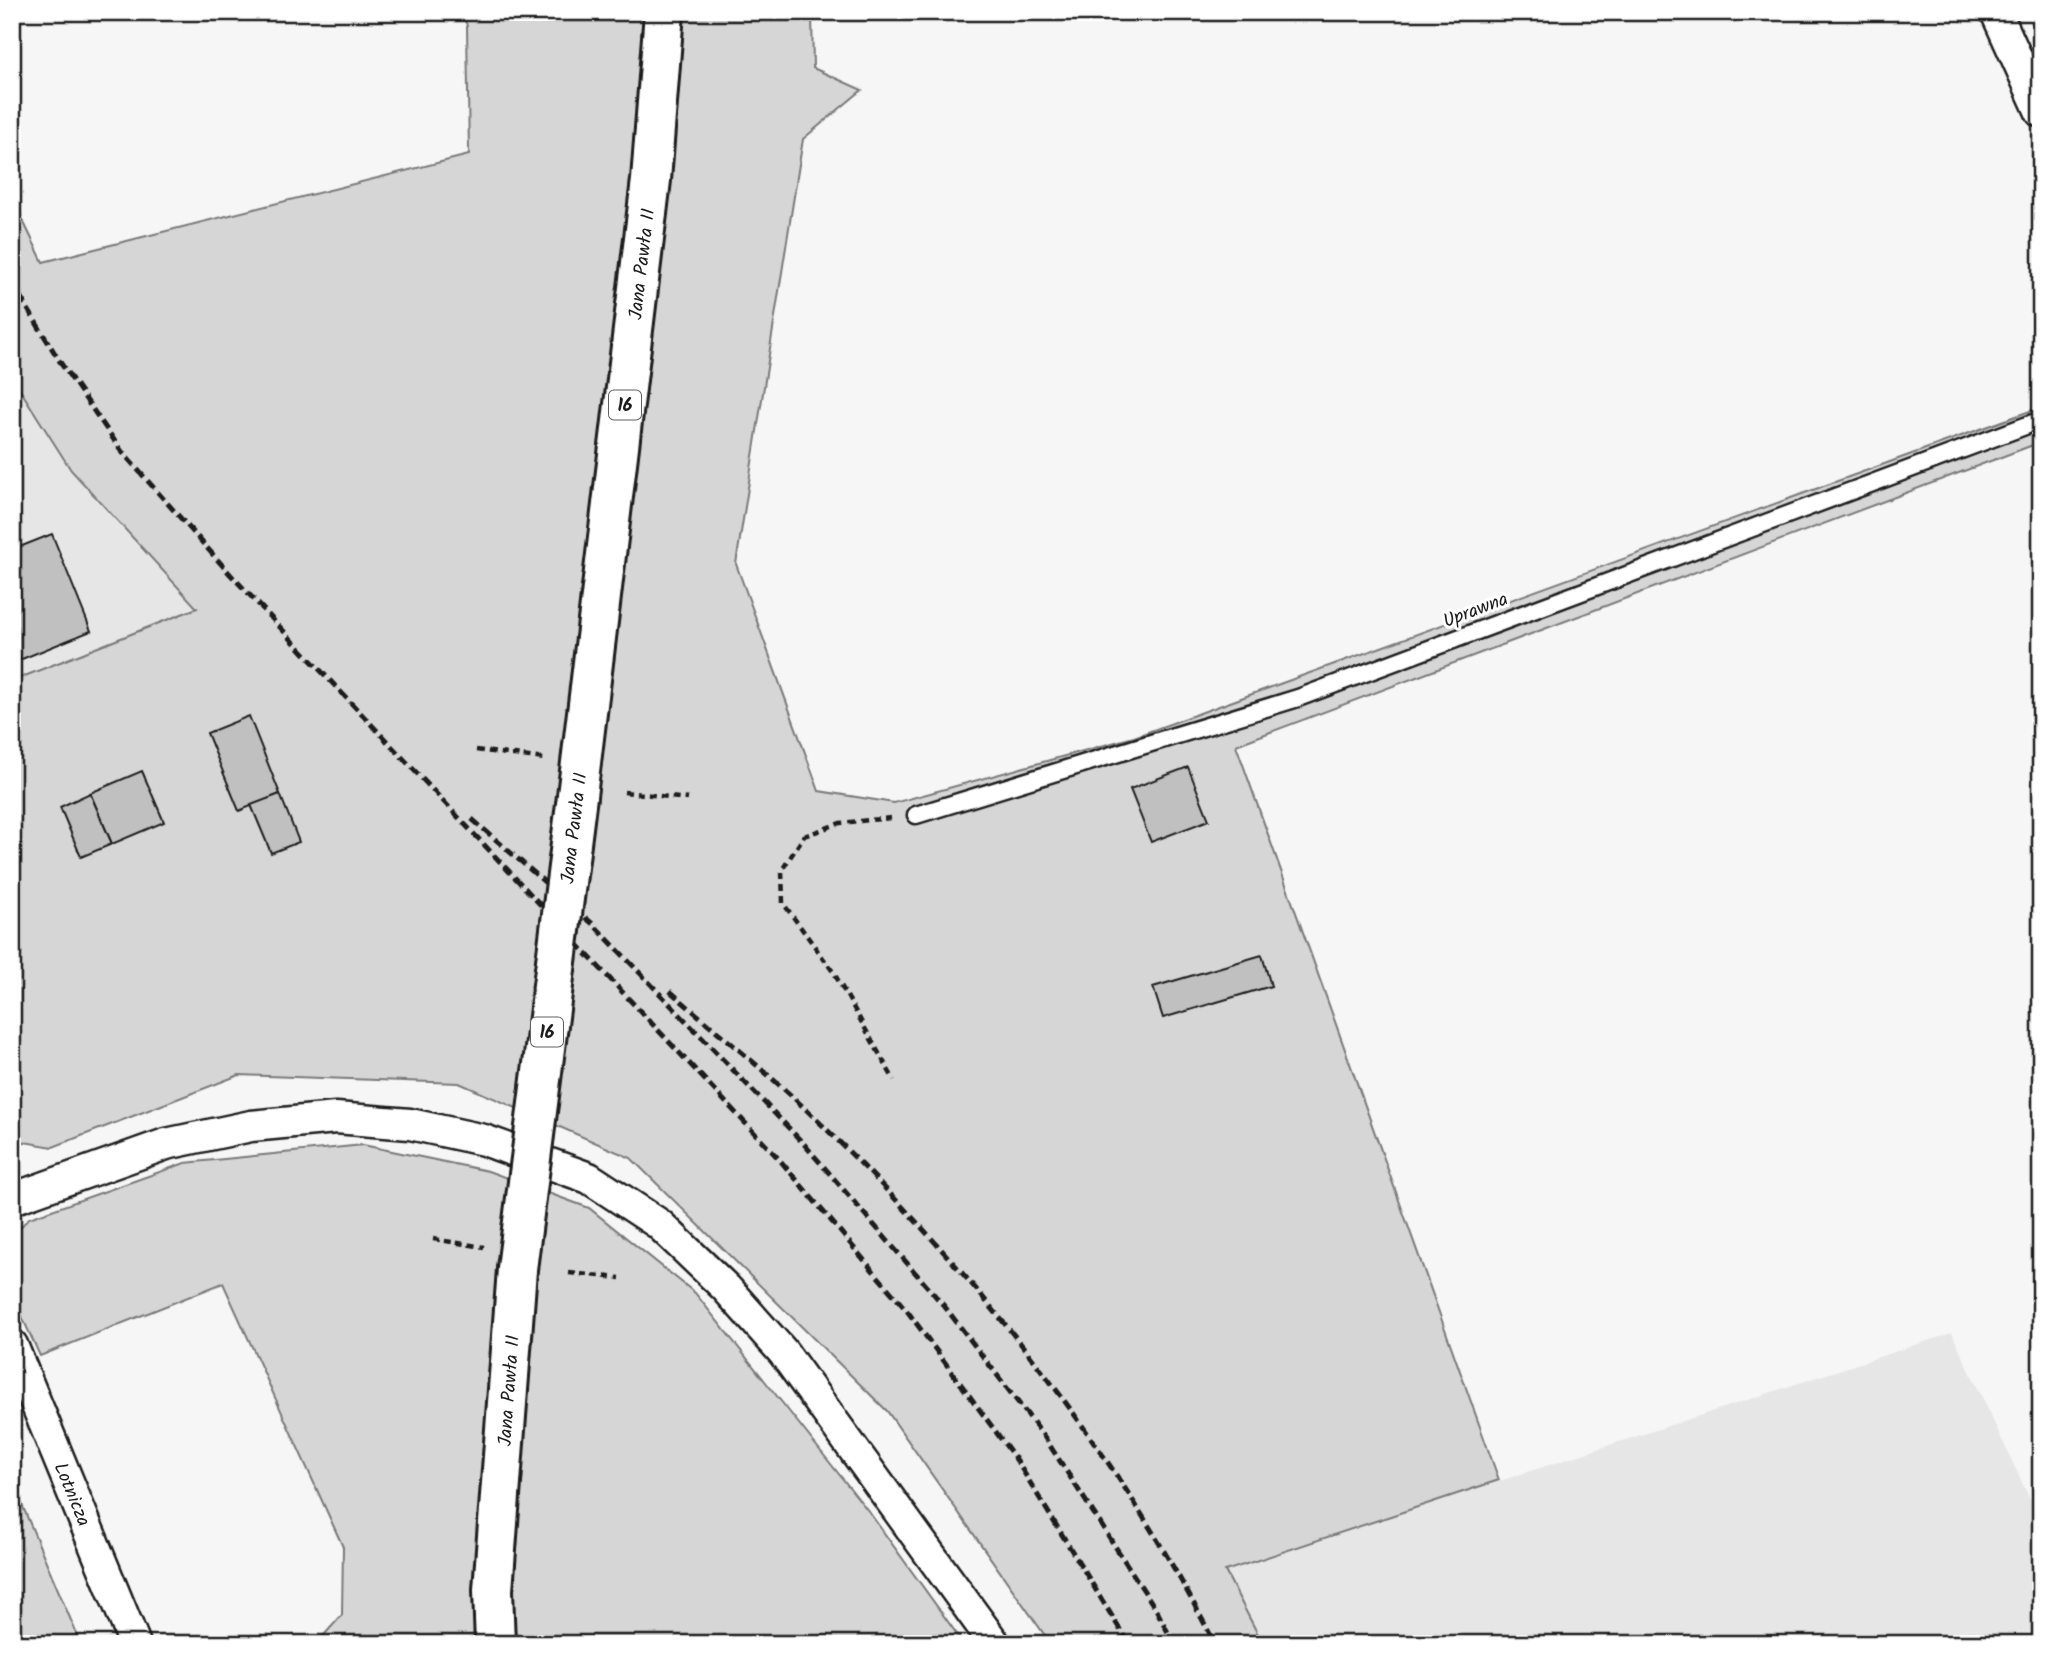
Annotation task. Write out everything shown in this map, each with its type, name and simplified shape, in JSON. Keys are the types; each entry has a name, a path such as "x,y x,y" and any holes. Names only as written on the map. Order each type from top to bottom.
{"main road":[{"name":"Jana Pawła II","path":"495,1644 493,1590 502,1258 577,796 651,180 664,12"}],"street":[{"path":"1996,12 2041,112"},
{"path":"12,1199 166,1144 251,1126 337,1118 410,1124 484,1140 589,1178 659,1224 726,1288 783,1352 995,1644"},
{"name":"Lotnicza","path":"12,1345 21,1391 135,1644"}],"lane":[{"name":"Uprawna","path":"916,815 1298,698 2041,420"}],"path":[{"path":"476,750 547,759"},
{"path":"624,792 688,799"},
{"path":"894,1080 834,974 783,903 782,870 804,836 840,823 916,815"},
{"path":"433,1239 502,1258"},
{"path":"569,1273 620,1279"}],"shaded area":[{"path":"462,12 812,12 813,68 862,90 803,139 736,564 819,791 894,803 1134,737 2041,407 2041,442 1236,745 1499,1480 1225,1571 1263,1644 1051,1644 887,1411 631,1158 459,1083 239,1075 53,1147 12,1140 12,681 197,608 71,470 12,377 12,198 43,262 469,155 467,26"},
{"path":"12,377 71,470 197,608 12,681"},
{"path":"363,1145 488,1171 589,1208 695,1293 869,1512 964,1644 316,1644 342,1615 343,1547 223,1283 40,1356 12,1295 12,1236 29,1218 185,1163"},
{"path":"1952,1333 2041,1523 2041,1644 1263,1644 1225,1571"},
{"path":"12,1481 81,1644 12,1644"}],"building":[{"path":"52,534 91,631 12,663 12,550"},
{"path":"249,716 280,794 239,811 207,733"},
{"path":"1188,767 1209,820 1151,842 1130,789"},
{"path":"142,771 164,822 112,844 90,793"},
{"path":"90,793 112,844 81,857 60,807"},
{"path":"280,794 299,842 271,853 251,805"},
{"path":"1262,955 1271,986 1163,1018 1153,987"}],"railway":[{"path":"12,283 62,365 123,453 231,575 779,1159 908,1312 1015,1458 1129,1644"},
{"path":"472,819 594,925 804,1144 945,1307 1043,1435 1157,1611 1174,1644"},
{"path":"670,991 817,1120 932,1239 986,1301 1087,1432 1176,1571 1215,1644"}]}
